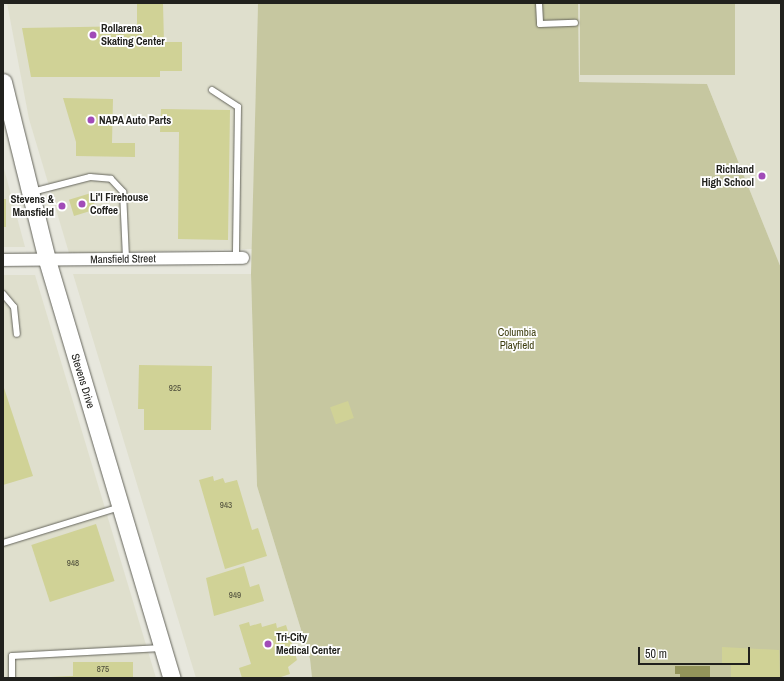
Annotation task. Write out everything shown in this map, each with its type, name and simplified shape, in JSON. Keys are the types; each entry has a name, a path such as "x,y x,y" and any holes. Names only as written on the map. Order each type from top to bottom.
{"main road":[{"name":"Stevens Drive","path":"3,82 48,260 172,678"}],"street":[{"name":"Mansfield Street","path":"3,260 239,258"}],"lane":[{"path":"539,3 540,24 575,23"},
{"path":"212,90 238,107 239,258"},
{"path":"30,192 90,178 111,179 123,192 126,259"},
{"path":"3,294 14,307 17,334"},
{"path":"3,543 121,507"},
{"path":"12,678 12,656 163,648"}],"shaded area":[{"path":"7,3 258,3 252,249 69,253 29,119"},
{"name":"Richland High School","path":"578,3 781,3 781,268 707,84 579,82"},
{"path":"3,165 25,247 3,247"},
{"path":"73,274 251,274 257,486 310,659 312,678 196,678"},
{"path":"3,275 35,275 156,678 3,678"},
{"path":"675,666 710,666 710,678 680,678 680,674 675,674"}],"green space":[{"name":"Columbia Playfield","path":"258,3 578,3 579,82 707,84 781,268 781,678 312,678 310,659 257,486 251,274"},
{"path":"580,3 735,3 735,75 580,75"}],"building":[{"name":"Rollarena Skating Center","path":"137,3 163,3 164,42 182,42 182,71 160,71 160,77 31,77 22,28 137,26"},
{"name":"NAPA Auto Parts","path":"63,98 113,99 112,143 135,143 135,157 76,156 76,142"},
{"path":"161,109 230,110 228,240 178,239 179,132 160,132"},
{"name":"Li'l Firehouse Coffee","path":"91,193 96,209 74,216 69,200"},
{"path":"3,199 6,199 6,227 3,227"},
{"path":"139,365 212,366 211,430 144,430 144,409 138,409"},
{"path":"3,385 33,476 3,485"},
{"path":"348,401 354,418 336,424 330,407"},
{"path":"213,476 214,481 223,478 225,483 237,480 252,530 258,528 267,556 225,569 199,480"},
{"path":"96,524 115,581 50,602 31,545"},
{"path":"244,566 250,587 259,584 264,601 214,616 206,578"},
{"name":"Tri-City Medical Center","path":"249,622 250,626 261,623 262,627 276,623 277,628 286,625 297,660 288,667 290,674 278,678 242,678 239,668 251,664 239,625"},
{"path":"722,647 779,650 780,678 731,678 731,664 722,664"},
{"path":"73,662 133,662 133,678 28,678 73,676"}],"place":[{"name":"Rollarena Skating Center","path":"93,35"},
{"name":"NAPA Auto Parts","path":"91,120"},
{"name":"Richland High School","path":"762,176"},
{"name":"Li'l Firehouse Coffee","path":"82,204"},
{"name":"Stevens & Mansfield","path":"62,206"},
{"name":"Tri-City Medical Center","path":"268,644"}]}
